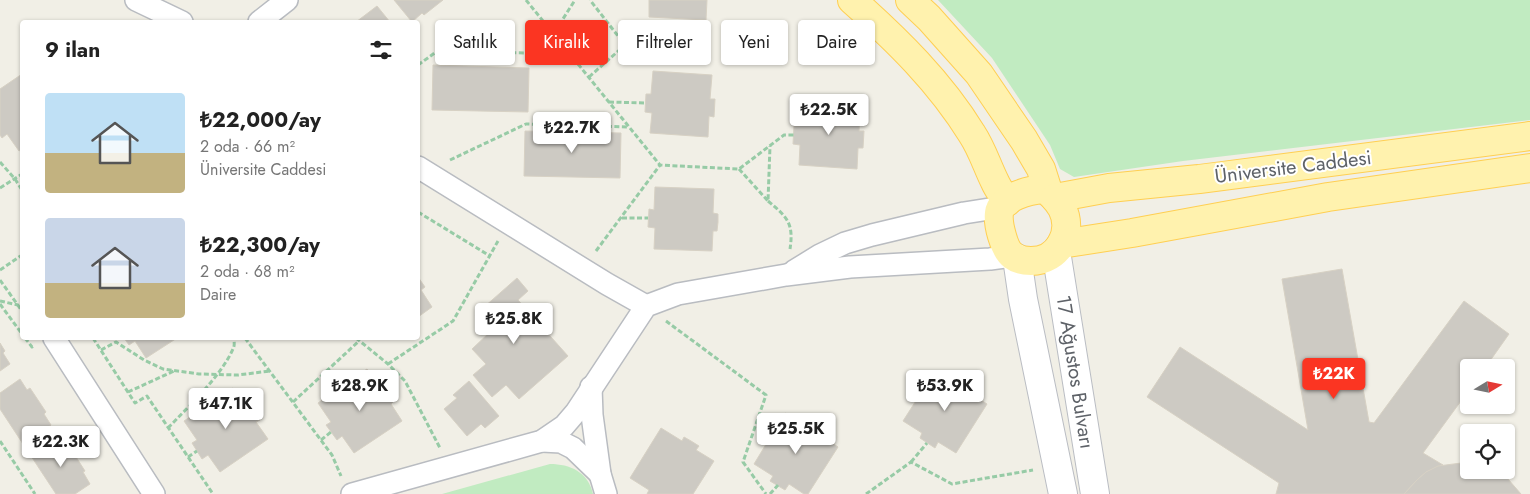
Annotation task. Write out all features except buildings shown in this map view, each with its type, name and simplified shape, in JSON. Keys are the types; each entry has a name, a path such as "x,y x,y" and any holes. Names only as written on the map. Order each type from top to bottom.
{"main road":[{"path":"852,0 920,64 945,94 973,134 989,166 1004,204"},
{"path":"910,0 935,24 970,63 987,86 1024,140 1041,169 1051,194 1063,212 1066,230 1059,247 1046,258 1035,261 1015,257 1006,247 1000,229 999,211 1004,204 1025,192 1036,190 1051,194"},
{"name":"Üniversite Caddesi","path":"1051,194 1199,180 1530,136"},
{"name":"Üniversite Caddesi","path":"1059,247 1328,198 1530,168"},
{"name":"17 Ağustos Bulvarı","path":"1059,247 1095,494"},
{"name":"17 Ağustos Bulvarı","path":"1015,257 1063,494"}],"street":[{"path":"136,0 178,20"},
{"path":"262,20 287,0"},
{"path":"422,170 646,306"},
{"path":"786,275 845,243 1004,204"},
{"path":"542,441 564,426 576,412 646,306 678,294 786,275 850,267 1015,257"},
{"path":"55,340 154,494"},
{"path":"591,387 592,415 600,474 606,494"},
{"path":"347,486 449,466 542,441 561,442 573,448 600,474"}],"path":[{"path":"526,0 543,20"},
{"path":"562,20 575,0"},
{"path":"589,77 625,45 590,0"},
{"path":"420,64 436,52 525,53"},
{"path":"579,65 660,165 739,169 784,135 794,135"},
{"path":"609,102 645,103"},
{"path":"422,170 526,124 629,127"},
{"path":"768,201 770,146"},
{"path":"0,162 15,178 20,187"},
{"path":"583,269 660,165"},
{"path":"739,169 768,201 786,216 789,223 791,242 786,275"},
{"path":"0,188 20,175"},
{"path":"420,213 490,256"},
{"path":"621,218 648,218"},
{"path":"388,364 453,321 508,223"},
{"path":"0,270 20,256"},
{"path":"0,280 20,308"},
{"path":"0,303 18,306"},
{"path":"0,303 20,331"},
{"path":"646,306 766,394 743,462 766,494"},
{"path":"94,340 134,403 147,396 214,494"},
{"path":"168,428 195,401 216,375 234,347 234,340"},
{"path":"247,340 332,455 347,486"},
{"path":"293,402 357,340"},
{"path":"359,340 405,381 449,466"},
{"path":"101,350 116,342 144,360 163,369 199,374 238,376 270,371"},
{"path":"128,392 175,371"},
{"path":"321,440 331,432"},
{"path":"0,441 35,494"},
{"path":"866,494 911,462 927,443"},
{"path":"188,457 197,451"},
{"path":"911,462 952,484 1058,465"},
{"path":"770,494 778,485"}],"green space":[{"path":"938,0 1530,0 1530,120 1183,161 1074,177 1060,169 1050,145 992,58"},
{"path":"550,464 557,464 577,471 587,480 593,494 442,494"}]}
